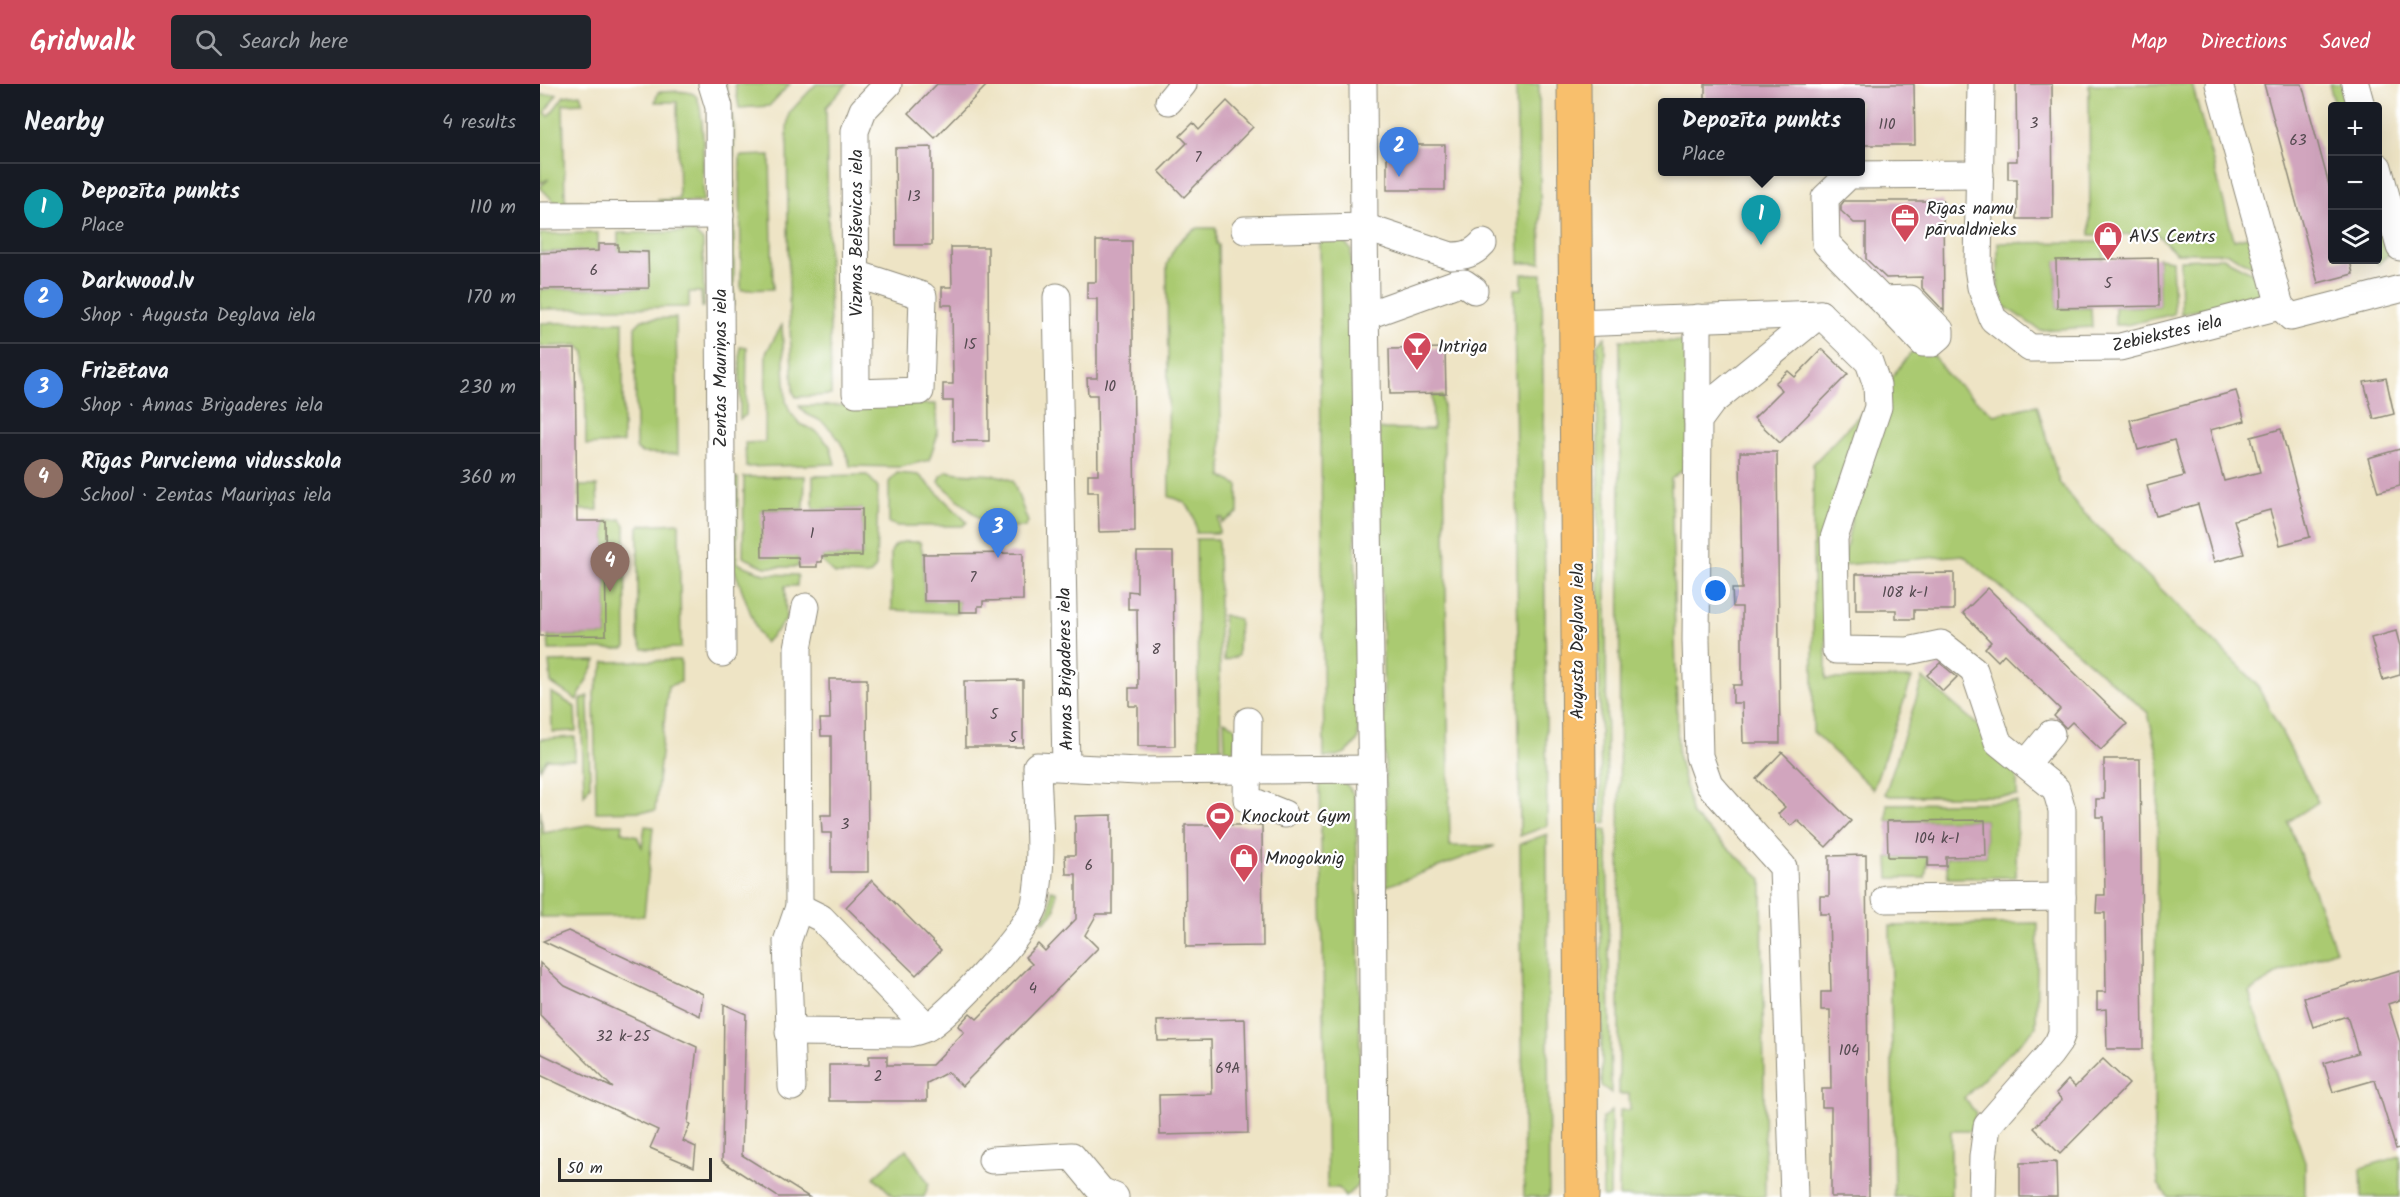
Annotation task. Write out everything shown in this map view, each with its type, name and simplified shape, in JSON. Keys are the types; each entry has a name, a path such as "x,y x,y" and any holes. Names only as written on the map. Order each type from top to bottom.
{"main road":[{"name":"Augusta Deglava iela","path":"1574,84 1582,1197"}],"street":[{"name":"Zentas Mauriņas iela","path":"712,84 719,107 722,653"},
{"name":"Vizmas Belševicas iela","path":"856,274 923,296 920,391 856,393 855,131 863,110 888,84"},
{"path":"1364,84 1372,768 1374,1197"},
{"name":"Zebiekstes iela","path":"1982,84 1978,268 1981,287 1993,319 2030,348 2120,347 2280,306"},
{"path":"2219,84 2280,306 2291,317 2400,290"},
{"path":"2355,84 2360,102"},
{"path":"1865,175 1980,174"},
{"path":"1848,176 1825,198 1826,243 1882,300"},
{"path":"2382,182 2400,247"},
{"path":"540,216 720,215"},
{"path":"1245,230 1364,227 1450,256 1463,256 1475,252 1483,243"},
{"path":"1365,316 1454,284 1464,283 1474,290"},
{"name":"Annas Brigaderes iela","path":"789,1032 909,1033 927,1027 942,1016 985,973 1034,908 1039,874 1037,766 1066,767 1057,297"},
{"path":"1575,323 1820,314 1869,362 1877,385 1878,407 1834,538 1836,650 1908,651 1941,644 1974,670 1998,742 2056,789 2062,810 2062,1033 2050,1054 1987,1126 1983,1157 1982,1197"},
{"path":"1698,421 1712,402 1820,314"},
{"path":"1698,318 1696,640 1699,756 1709,784 1783,867 1794,1197"},
{"path":"792,1087 787,942 799,907 798,648 806,607"},
{"path":"1248,721 1247,799 1284,814"},
{"path":"2026,764 2051,734"},
{"path":"1066,767 1138,771 1372,768"},
{"path":"1886,899 2062,897"},
{"path":"799,907 820,918 927,1027"},
{"path":"992,1160 1072,1156 1101,1191 1115,1197"}],"green space":[{"path":"722,84 726,84 734,127 734,305 730,305"},
{"path":"735,84 790,84 769,106 739,108"},
{"path":"816,84 847,84 826,107 831,395 796,397 793,392 789,306 787,129 789,113"},
{"path":"1516,84 1539,84 1541,263 1519,263"},
{"path":"2089,84 2192,84 2234,240 2252,236 2262,271 2227,253 2176,253 2157,234 2090,235"},
{"path":"2329,84 2344,84 2349,102 2334,102"},
{"path":"658,92 688,92 695,95 699,101 702,128 703,202 660,203 658,200 679,199 677,102 655,102"},
{"path":"557,94 545,112 549,116 564,96 580,94 583,103 563,104 565,201 582,201 581,205 561,209 540,187 549,179 540,183 540,95"},
{"path":"770,155 773,289 741,290 740,156"},
{"path":"2382,222 2390,253 2382,260"},
{"path":"1198,228 1216,228 1222,477 1238,485 1238,513 1222,523 1223,518 1219,518 1219,533 1196,533 1195,520 1190,509 1182,501 1169,497 1167,265 1178,243"},
{"path":"694,232 703,241 704,307 702,307 701,292 689,292 689,307 540,309 540,289 648,288 648,252 618,251 618,233"},
{"path":"598,233 598,251 540,252 540,234"},
{"path":"1319,239 1345,243 1351,250 1358,739 1344,753 1324,758"},
{"path":"2103,242 2104,259 2056,261 2057,308 2091,308 2092,327 2040,330 1998,302 1998,243"},
{"path":"2158,258 2172,260 2174,314 2126,325 2115,325 2115,307 2159,306"},
{"path":"2223,258 2263,278 2266,293 2181,314 2180,260"},
{"path":"1522,274 1542,274 1547,826 1520,836 1514,289 1522,289"},
{"path":"676,318 678,454 642,453 637,450 636,446 635,327 643,319"},
{"path":"623,322 623,443 586,445 585,352 577,345 540,347 540,323"},
{"path":"782,325 786,401 790,412 800,424 816,431 830,446 835,464 746,467 745,443 765,442 766,353"},
{"path":"1605,337 1607,823 1601,823 1597,344"},
{"path":"1620,340 1690,342 1689,465 1671,479 1678,754 1692,815 1762,879 1765,1197 1619,1197 1620,1110 1630,1110 1629,1094 1619,1094"},
{"path":"740,347 747,347 746,415 740,419"},
{"path":"1914,349 1931,352 1948,376 1994,415 2037,405 2059,482 2080,509 2256,683 2318,802 2288,822 2336,950 2279,973 2249,992 2305,1162 2305,1197 2168,1197 2158,1184 2154,1129 2159,759 2148,713 1963,555 1843,565 1855,500 1885,385"},
{"path":"1432,395 1443,396 1450,846 1495,846 1387,886 1379,429 1433,429"},
{"path":"1871,403 1826,545 1826,679 1912,678 1873,789 1813,732 1813,464"},
{"path":"936,404 937,437 929,460 900,467 850,466 843,447 831,430 799,406"},
{"path":"947,471 998,476 1013,481 1028,522 1025,527 997,527 984,523 939,482 941,476"},
{"path":"897,473 919,475 967,522 963,526 897,526 889,523 889,482"},
{"path":"867,475 878,487 876,567 871,574 866,575 835,574 822,562 822,556 862,556 862,509 813,509 813,476"},
{"path":"805,476 804,509 761,510 798,557 799,567 765,567 743,557 744,477"},
{"path":"738,478 737,563 765,574 798,575 797,586 785,586 786,620 765,643 758,633 729,555 728,479"},
{"path":"579,486 597,486 598,510 580,510"},
{"path":"621,519 625,525 626,647 623,649 549,650 548,636 606,635 605,521"},
{"path":"679,523 681,648 643,649 638,639 638,527"},
{"path":"1196,539 1218,539 1221,754 1199,754"},
{"path":"920,542 923,554 924,601 959,601 959,613 892,610 891,552 899,543"},
{"path":"1223,615 1239,619 1238,656 1224,661"},
{"path":"681,660 681,682 668,686 655,811 596,812 594,693 605,662"},
{"path":"596,661 577,700 551,683 549,662"},
{"path":"1923,678 1981,728 2017,771 2017,796 1890,796 1885,794"},
{"path":"551,692 575,707 576,731 552,732"},
{"path":"588,696 590,786 584,795 581,700"},
{"path":"1224,721 1233,725 1237,732 1233,753 1225,753"},
{"path":"575,737 575,760 547,759 540,769 540,739"},
{"path":"1320,779 1345,783 1352,791 1356,805 1362,1176 1356,1187 1345,1197 1339,1188 1327,1188"},
{"path":"2017,802 2016,877 1948,878 1946,857 1986,856 1985,820 1887,821 1887,804"},
{"path":"540,809 543,833 592,824 623,824 622,832 637,836 642,847 645,826 653,827 644,916 540,917"},
{"path":"1600,830 1607,830 1611,1093 1602,1086"},
{"path":"1547,834 1549,1197 1524,1197 1520,844"},
{"path":"1888,857 1928,857 1925,878 1889,878"},
{"path":"1051,890 1056,891 1055,911 1044,922 1041,920 1050,909"},
{"path":"2038,923 2036,1027 1964,1098 1976,1113 1971,1131 1951,1131 1951,1197 1894,1197 1890,926"},
{"path":"1611,1111 1610,1197 1603,1197 1602,1119"},
{"path":"906,1149 929,1184 924,1197 894,1197 874,1177"},
{"path":"2400,1156 2400,1197 2362,1197 2361,1168"}],"building":[{"path":"937,84 988,84 935,138 909,113"},
{"path":"1705,84 1914,84 1915,145 1865,145 1865,98 1705,98"},
{"path":"2016,84 2052,84 2053,219 2017,219 2017,179 2008,179 2008,161 2017,161"},
{"path":"2264,84 2302,84 2328,181 2328,264 2351,264 2353,274 2318,283"},
{"path":"1227,101 1253,127 1184,197 1159,171 1187,143 1180,136 1193,123 1199,130"},
{"path":"1387,145 1445,145 1445,190 1387,190"},
{"path":"932,147 932,245 896,245 895,148"},
{"name":"Rīgas namu pārvaldnieks","path":"1844,201 1943,201 1944,311 1922,288 1922,277 1886,278 1866,259 1866,223 1854,223 1841,211"},
{"path":"1096,241 1132,241 1135,531 1099,532 1098,492 1088,492 1088,474 1098,474 1097,395 1088,395 1087,378 1097,378 1097,299 1087,299 1087,282 1096,282"},
{"path":"598,244 618,244 618,251 648,252 649,288 540,289 540,253 598,251"},
{"path":"951,247 988,247 989,441 953,441 953,401 943,401 943,384 953,384 952,305 942,305 942,287 952,287"},
{"path":"2158,258 2159,306 2057,308 2056,260"},
{"name":"Intriga","path":"1445,348 1446,393 1390,394 1389,349"},
{"path":"540,349 575,349 577,521 605,521 606,635 540,636"},
{"path":"1822,349 1848,374 1780,443 1754,418 1782,390 1775,383 1788,371 1795,377"},
{"path":"2386,378 2394,414 2374,419 2364,382"},
{"path":"2236,391 2245,421 2210,430 2224,481 2260,472 2251,437 2281,429 2310,537 2280,545 2270,510 2234,520 2244,554 2214,562 2198,504 2156,516 2147,486 2184,476 2174,440 2138,450 2130,420"},
{"path":"2400,449 2400,486 2378,492 2368,458"},
{"path":"1740,452 1777,452 1780,743 1743,743 1742,703 1733,703 1733,685 1742,685 1742,607 1733,607 1732,589 1742,589"},
{"path":"862,509 862,556 822,556 822,562 817,562 817,567 799,567 798,557 762,557 761,510"},
{"path":"1137,552 1173,552 1175,746 1138,746 1138,706 1129,706 1129,688 1138,688 1137,609 1128,609 1128,591 1137,592"},
{"path":"1023,553 1023,600 983,601 983,606 978,606 978,612 959,612 959,601 924,601 923,554"},
{"path":"1954,573 1954,610 1914,610 1914,619 1896,619 1896,610 1856,610 1856,574"},
{"path":"1988,588 2127,724 2101,750 2072,722 2066,728 2054,716 2060,709 2004,654 1998,661 1985,648 1991,642 1963,613"},
{"path":"2396,631 2400,646 2400,675 2383,680 2371,638"},
{"path":"1940,663 1957,677 1943,691 1927,675"},
{"path":"829,679 867,679 868,872 831,872 831,833 822,833 821,815 831,815 831,736 821,736 820,719 830,719"},
{"path":"1023,680 1023,747 965,747 964,681"},
{"path":"1782,752 1851,821 1826,847 1797,820 1791,826 1778,814 1785,807 1756,779"},
{"path":"2104,759 2140,759 2143,1049 2107,1049 2106,1009 2097,1010 2097,992 2106,992 2105,913 2096,913 2097,895 2105,895 2104,817 2096,817 2096,799 2104,799"},
{"path":"1112,815 1112,914 1097,914 1085,935 1098,948 962,1086 948,1072 927,1083 927,1101 829,1101 829,1065 869,1065 869,1056 887,1056 887,1065 932,1065 964,1032 958,1026 970,1013 977,1019 1032,964 1025,957 1038,944 1045,951 1076,919 1076,874 1066,874 1065,855 1075,855 1075,816"},
{"path":"1985,820 1986,856 1946,857 1946,866 1928,866 1928,857 1888,857 1887,821"},
{"path":"1185,825 1262,825 1263,946 1186,947"},
{"path":"1866,855 1869,1197 1831,1197 1831,1107 1822,1107 1822,1089 1831,1089 1830,1010 1821,1010 1821,992 1831,992 1829,914 1820,914 1820,896 1829,896 1829,856"},
{"path":"872,880 941,950 916,975 846,907"},
{"path":"568,931 703,994 700,1016 543,941"},
{"path":"540,963 565,986 697,1047 688,1123 690,1124 683,1141 696,1147 694,1167 650,1148 658,1130 540,1075 540,1053 613,1088 540,1015"},
{"path":"2400,970 2400,1000 2388,1004 2400,1042 2400,1148 2396,1149 2375,1080 2333,1092 2324,1063 2358,1053 2347,1016 2313,1027 2304,998"},
{"path":"724,1004 746,1014 742,1155 809,1197 778,1197 722,1161"},
{"path":"1245,1019 1248,1133 1160,1135 1159,1095 1212,1094 1211,1040 1158,1041 1157,1021"},
{"path":"2103,1059 2129,1084 2060,1154 2034,1128 2062,1100 2056,1093 2068,1080 2075,1087"},
{"path":"2056,1162 2057,1197 2020,1197 2020,1163"}],"place":[{"name":"Darkwood.lv","path":"1399,177"},
{"name":"Rīgas namu pārvaldnieks","path":"1905,244"},
{"name":"Depozīta punkts","path":"1761,245"},
{"name":"AVS Centrs","path":"2108,262"},
{"name":"Intriga","path":"1417,372"},
{"name":"Frizētava","path":"998,558"},
{"name":"Rīgas Purvciema vidusskola","path":"610,592"},
{"name":"Knockout Gym","path":"1220,842"},
{"name":"Mnogoknig","path":"1244,884"}]}
